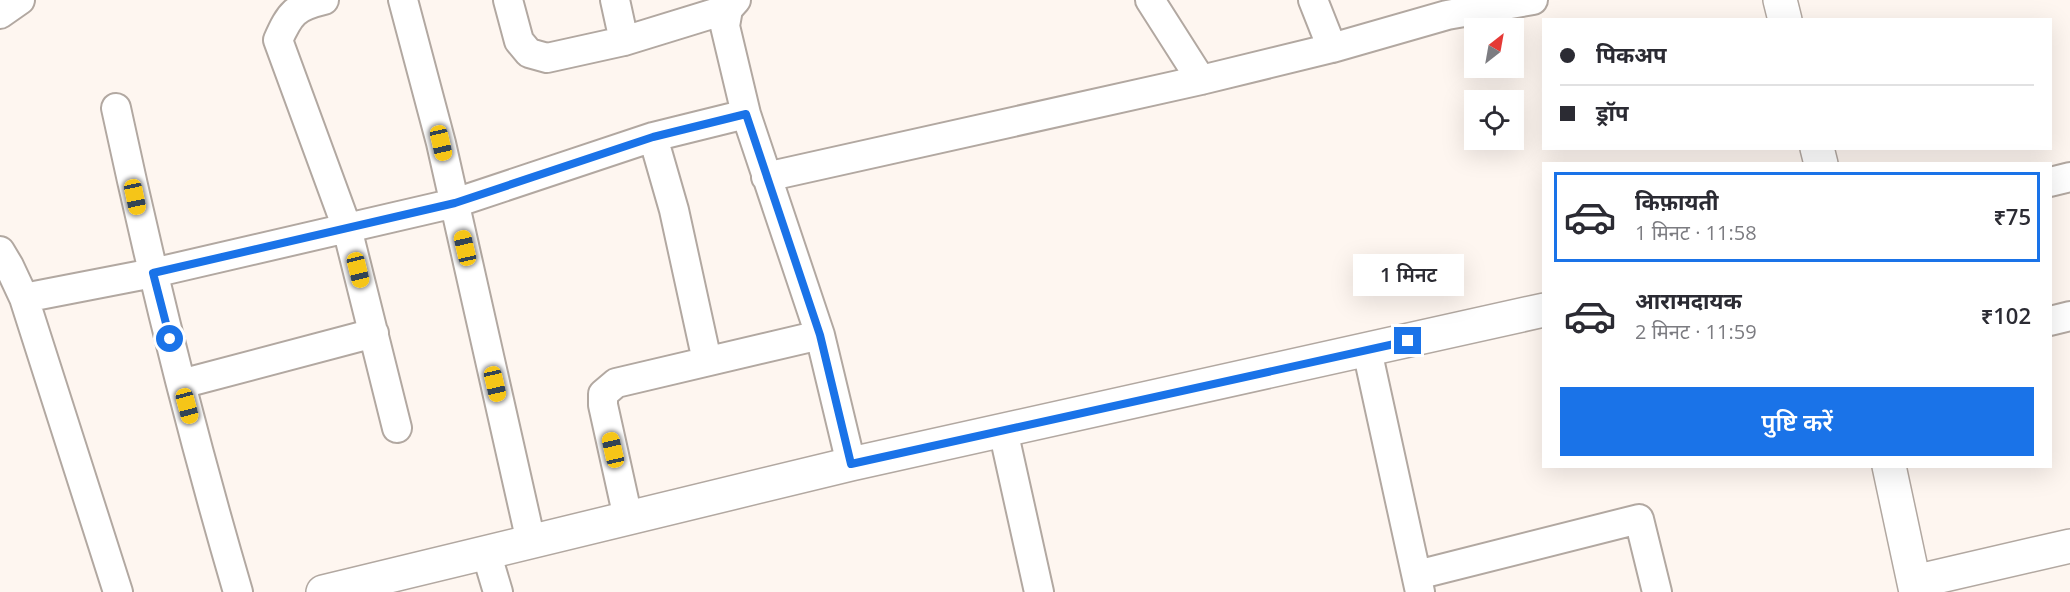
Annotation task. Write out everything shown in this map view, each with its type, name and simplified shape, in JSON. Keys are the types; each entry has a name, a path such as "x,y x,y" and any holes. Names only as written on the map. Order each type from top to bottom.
{"street":[{"path":"0,14 20,0"},
{"path":"324,0 304,5 287,19 279,40 348,228 397,428"},
{"path":"403,0 441,143 531,542"},
{"path":"508,0 519,41 530,53 548,58 624,41 732,5"},
{"path":"615,0 624,41"},
{"path":"1150,0 1201,80"},
{"path":"1312,0 1332,48"},
{"path":"766,177 1201,80 1332,48 1497,3 1533,0"},
{"path":"1780,0 1784,18"},
{"path":"732,5 724,26 746,114 820,335 851,464"},
{"path":"116,108 144,241 210,496 238,592"},
{"path":"24,298 153,273 455,203 653,137 746,114"},
{"path":"653,137 674,210 707,361"},
{"path":"2052,182 2070,177"},
{"path":"3,263 24,298 118,592"},
{"path":"323,592 851,464 1542,310"},
{"path":"2052,320 2070,316"},
{"path":"181,384 374,333"},
{"path":"628,518 603,405 603,394 616,383 820,335"},
{"path":"1367,350 1418,584 1640,519 1657,592"},
{"path":"1003,430 1036,591"},
{"path":"1889,468 1915,587 2070,546"},
{"path":"486,552 498,592"}],"route":[{"path":"170,339 153,273 455,203 653,137 746,114 820,335 851,464 1408,341"}]}
